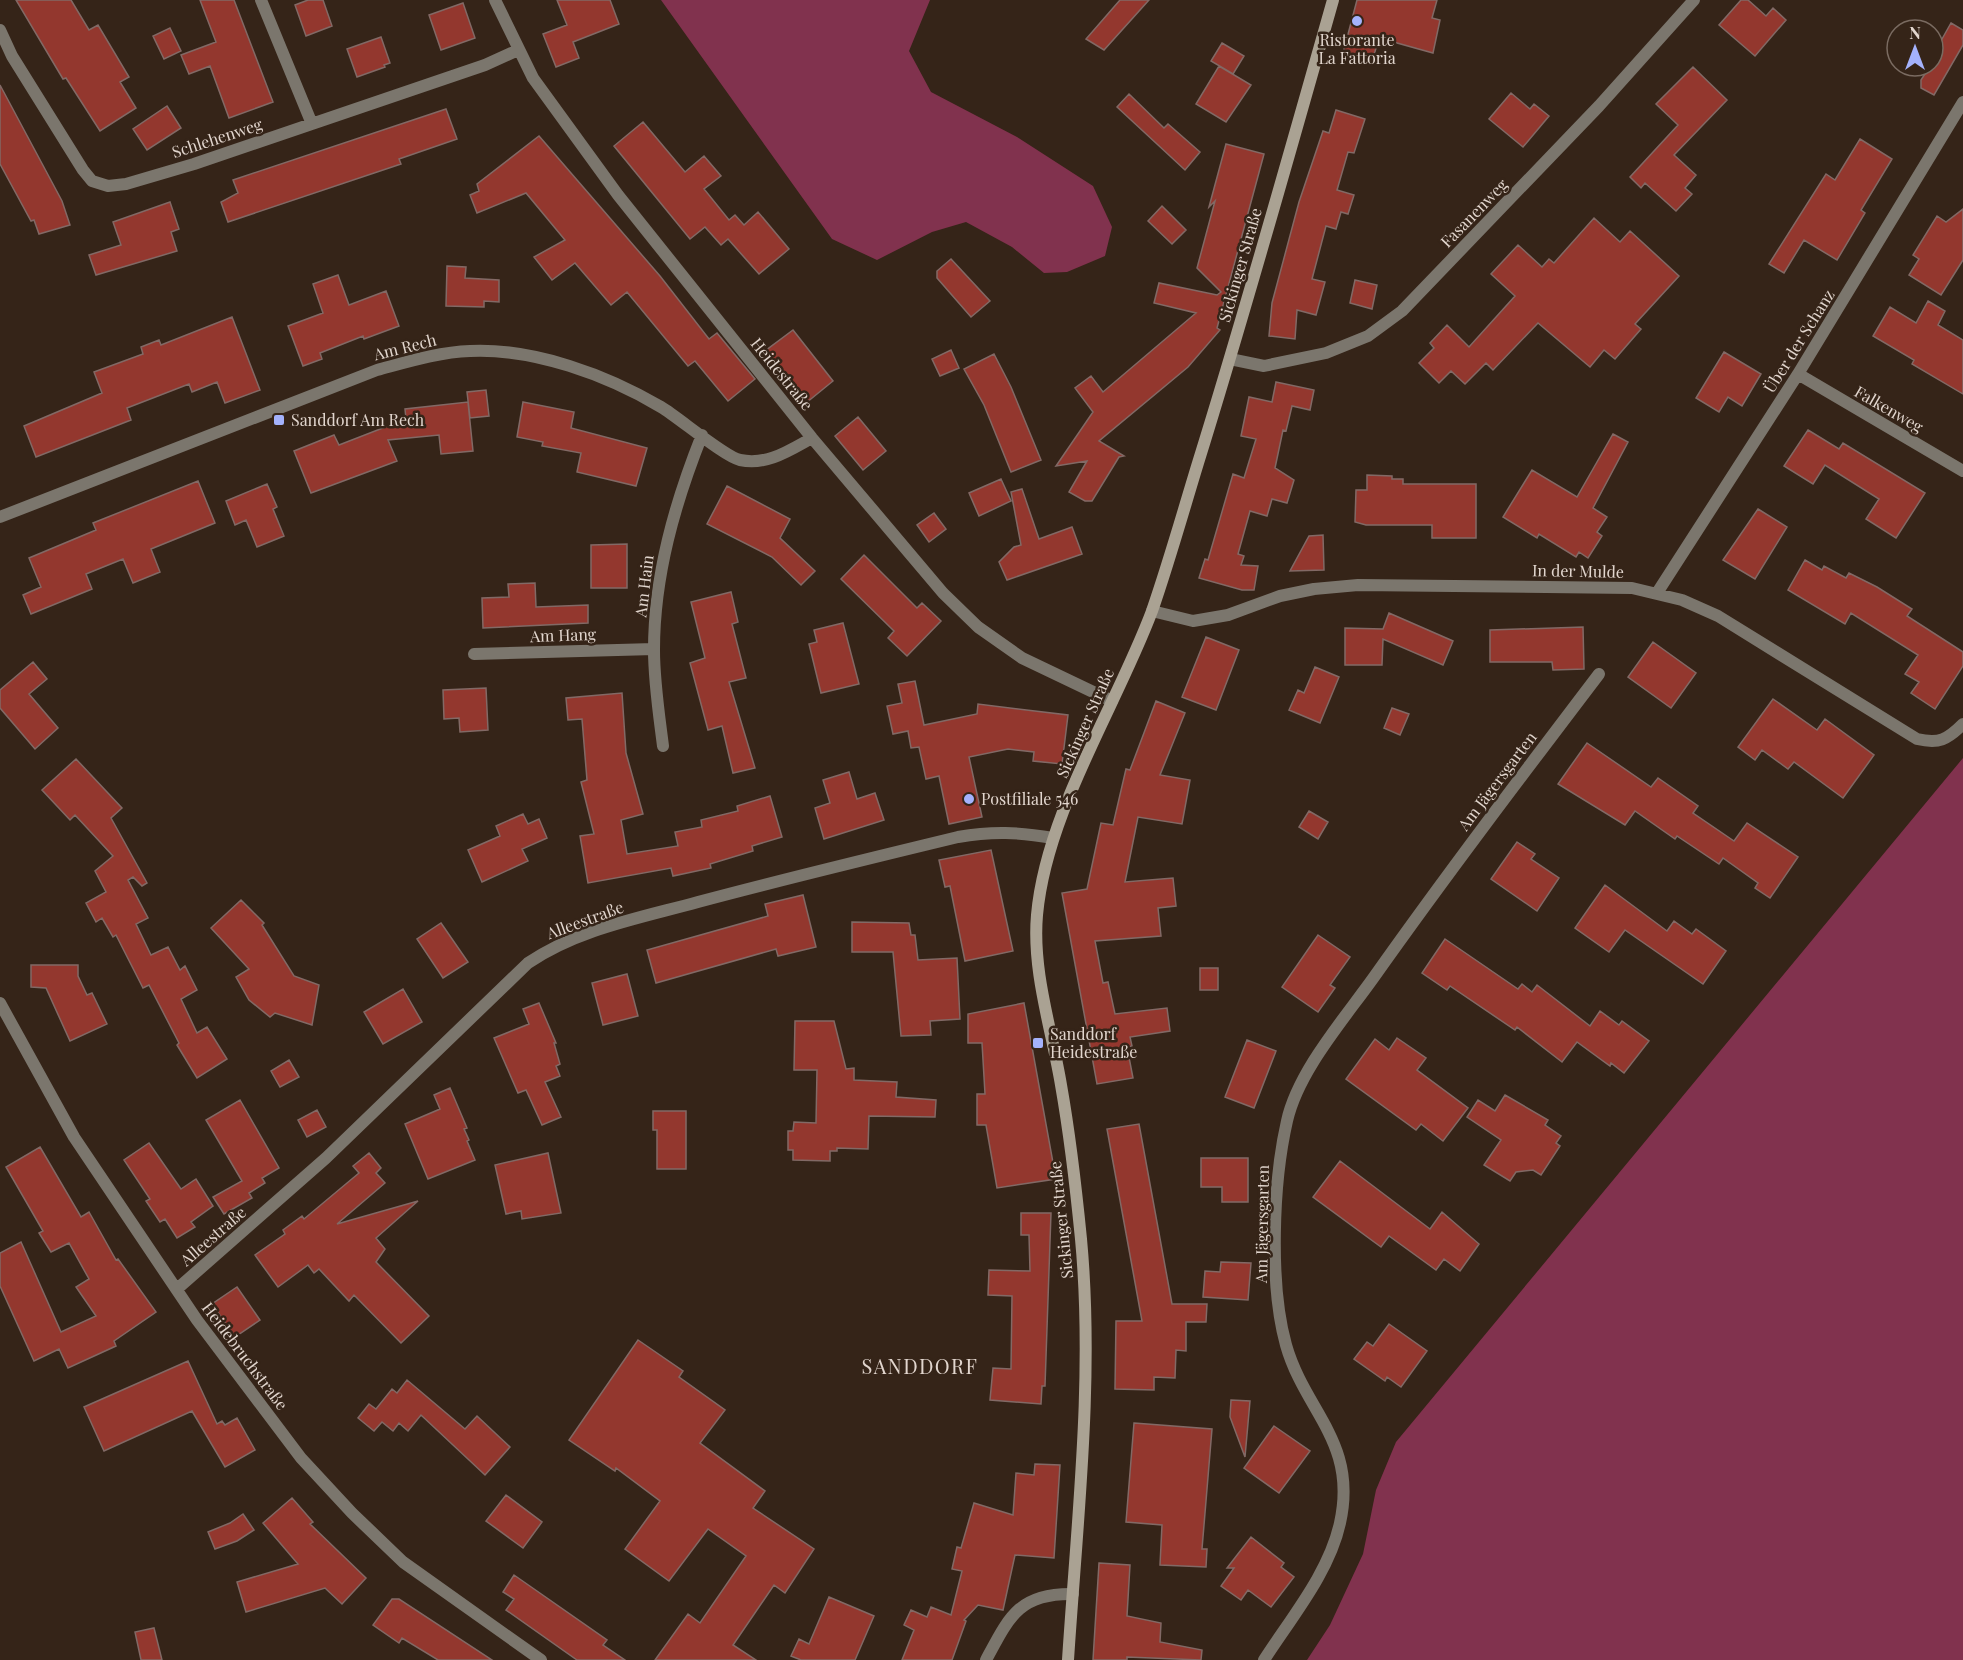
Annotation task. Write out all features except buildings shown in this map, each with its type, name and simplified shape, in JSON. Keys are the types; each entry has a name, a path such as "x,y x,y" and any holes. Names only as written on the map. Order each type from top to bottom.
{"street":[{"path":"261,0 312,124"},
{"name":"Heidestraße","path":"495,0 518,50 553,107 618,195 812,438 943,593 978,627 1022,658 1112,701"},
{"name":"Sickinger Straße","path":"1068,1660 1085,1377 1085,1298 1073,1168 1062,1086 1043,996 1036,919 1053,838 1152,610 1230,359 1333,0"},
{"name":"Fasanenweg","path":"1230,359 1264,366 1326,353 1368,336 1402,311 1599,106 1694,0"},
{"name":"Schlehenweg","path":"0,30 18,66 83,170 92,181 108,186 126,184 194,164 485,65 518,50"},
{"name":"Über der Schanz","path":"1657,593 1798,374 1963,102"},
{"name":"Am Rech","path":"0,517 377,370 426,357 470,351 506,353 544,359 601,378 660,406 738,460 757,461 776,457 812,438"},
{"name":"Falkenweg","path":"1798,374 1963,471"},
{"name":"Am Hain","path":"663,746 654,649 667,539 678,495 702,435"},
{"name":"In der Mulde","path":"1152,610 1193,621 1228,615 1280,596 1314,589 1358,585 1632,588 1683,600 1718,616 1917,739 1935,743 1942,741 1948,739 1963,724"},
{"name":"Am Hang","path":"474,654 654,649"},
{"name":"Am Jägersgarten","path":"1264,1660 1332,1552 1341,1521 1344,1492 1340,1454 1286,1346 1278,1305 1276,1229 1278,1167 1288,1117 1308,1072 1357,1001 1493,812 1599,674"},
{"name":"Alleestraße","path":"177,1289 319,1165 528,963 548,949 567,940 631,920 958,837 992,831 1019,832 1053,838"},
{"name":"Heidebruchstraße","path":"0,1003 74,1137 177,1289 301,1458 352,1513 403,1562 542,1660"},
{"path":"986,1660 1004,1627 1017,1611 1034,1599 1049,1594 1073,1594"}],"shaded area":[{"path":"661,0 930,0 909,51 931,92 1017,137 1093,186 1112,227 1105,256 1067,272 1044,273 1012,247 966,222 932,232 877,260 832,239"},
{"path":"1963,758 1963,1660 1307,1660 1330,1625 1363,1554 1376,1490 1396,1442"}],"place":[{"name":"Ristorante La Fattoria","path":"1357,21"},
{"name":"Sanddorf Am Rech","path":"279,420"},
{"name":"Postfiliale 546","path":"969,799"},
{"name":"Sanddorf Heidestraße","path":"1038,1043"}],"district":[{"name":"SANDDORF","path":"920,1367"}]}
